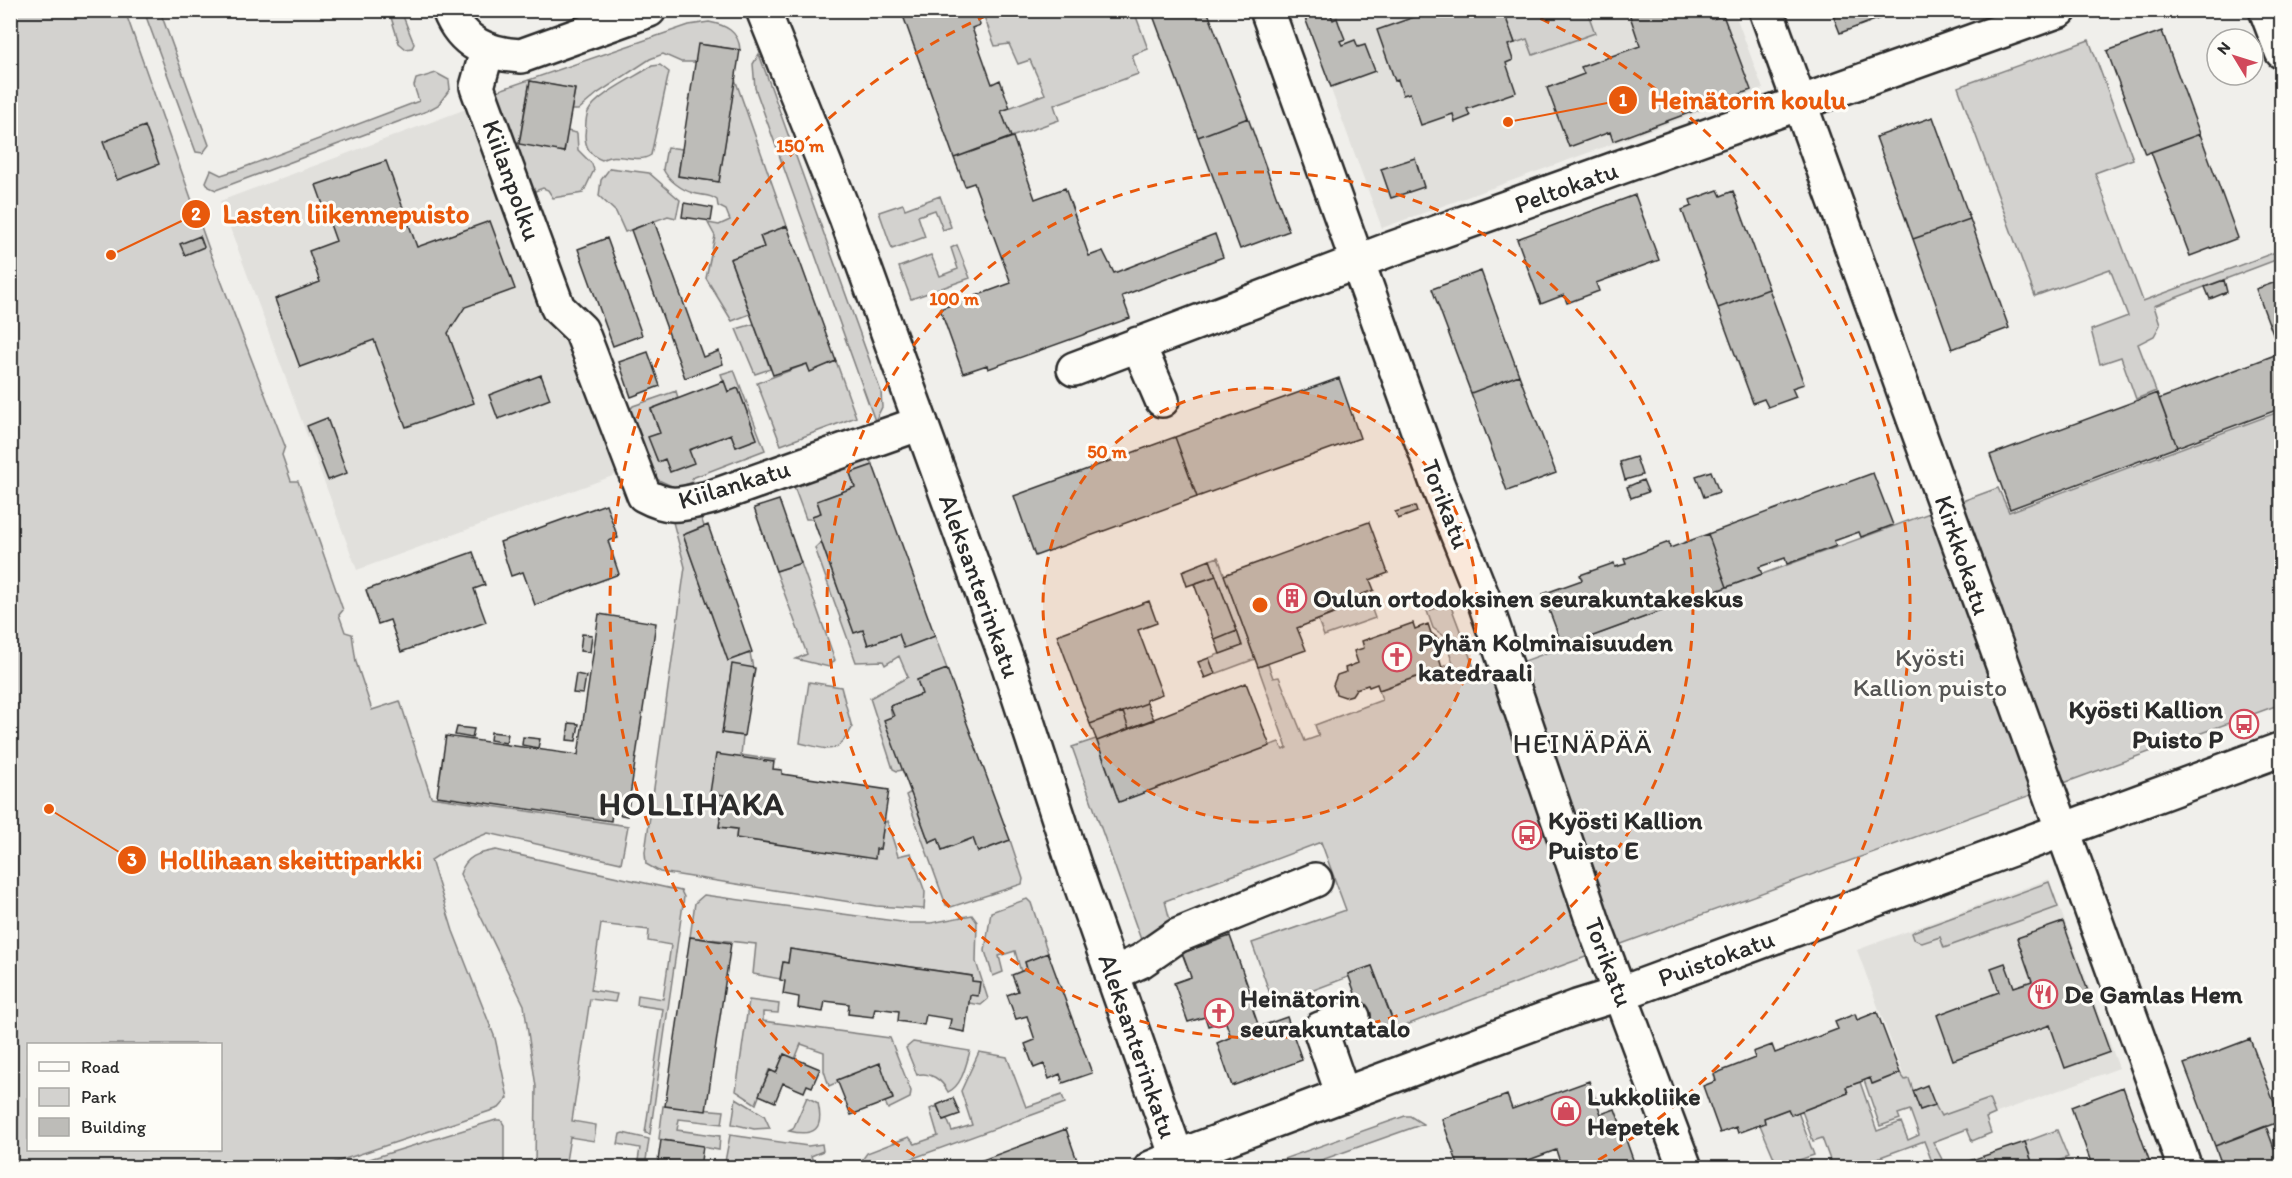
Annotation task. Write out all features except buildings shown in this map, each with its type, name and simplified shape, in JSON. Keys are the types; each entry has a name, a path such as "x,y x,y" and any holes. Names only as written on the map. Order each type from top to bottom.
{"street":[{"path":"449,10 454,23 468,41 487,51 521,56 649,10"},
{"name":"Aleksanterinkatu","path":"763,10 846,216 1008,663 1112,974 1170,1164"},
{"name":"Torikatu","path":"1267,10 1438,486 1485,603 1595,928 1622,993 1686,1167"},
{"name":"Kirkkokatu","path":"1766,10 2185,1167"},
{"name":"Peltokatu","path":"1074,369 1357,262 2060,10"},
{"path":"2266,10 2282,52"},
{"name":"Kiilanpolku","path":"487,51 477,87 558,308"},
{"name":"Kiilankatu","path":"558,308 581,330 644,495 662,505 681,504 712,497 921,423"},
{"path":"1138,344 1162,400"},
{"name":"Puistokatu","path":"1170,1164 1343,1095 1576,1007 1622,993 2282,749"},
{"path":"1112,974 1141,961 1177,936 1315,880"},
{"path":"1343,1095 1320,1029 1353,1017"}],"shaded area":[{"path":"1302,11 1734,11 1763,89 1382,228"},
{"path":"474,106 618,474 357,570 220,201"},
{"path":"2049,879 2119,1068 1927,1139 1857,950"}],"green space":[{"path":"10,11 125,11 210,252 285,446 282,455 291,481 298,481 343,610 339,615 345,632 352,634 356,662 372,710 400,701 431,797 628,826 621,863 488,833 445,851 431,860 453,931 495,1038 508,1098 499,1108 321,1167 11,1167"},
{"path":"144,11 160,11 209,145 203,153 196,152"},
{"path":"389,11 401,11 414,44 412,48 406,49 399,43"},
{"path":"982,11 1134,11 1148,49 1132,55 1138,74 1054,105 1059,120 1011,137 1001,111 1045,94 1030,60 1018,64 1009,44 995,46"},
{"path":"1503,11 1587,11 1595,33 1533,55 1527,39 1515,43"},
{"path":"709,22 730,30 737,38 740,50 699,44 696,62 681,62 663,54 650,59 598,93 578,110 571,110 575,89 530,81 519,143 564,152 567,131 577,133 578,150 592,164 594,170 583,193 553,198 548,190 543,188 527,194 491,93 689,25"},
{"path":"2089,40 2133,159 2095,173 2143,301 2281,250 2281,258 2154,306 2160,325 2154,336 2138,344 2156,391 2136,399 2121,357 2100,364 2091,330 2128,316 2110,269 2035,296 1958,87"},
{"path":"759,54 881,392 882,407 875,421 755,88 753,64"},
{"path":"660,65 669,72 651,155 639,159 614,156 602,160 595,156 587,147 585,139 587,115 592,106 617,87 652,66"},
{"path":"436,73 449,80 450,89 438,105 427,111 216,190 209,187 206,182 211,170 221,175 237,170 419,101 414,86 416,79"},
{"path":"735,79 787,226 760,236 764,247 730,259 750,314 732,321 706,278 715,236 708,223 719,225 730,220 726,210 718,206 714,198 689,192 680,187 668,177 663,169 667,147 682,149 678,176 719,182"},
{"path":"610,168 649,173 680,200 676,218 668,216 625,232 616,212 599,196 601,180"},
{"path":"940,196 951,227 943,230 935,210 918,216 925,237 892,249 879,212 903,204 905,209"},
{"path":"957,245 970,278 911,299 899,267 931,255 940,276 958,269 951,248"},
{"path":"754,324 770,369 755,374 736,329"},
{"path":"836,361 856,417 781,445 757,383 807,364 810,371"},
{"path":"734,370 765,450 692,478 693,482 676,488 652,477 629,411 633,406 676,391 678,398 651,409 660,433 649,438 658,462 731,434 736,447 757,439 738,388 728,392 721,374"},
{"name":"Kyösti Kallion puisto","path":"2281,411 2281,704 1547,971 1396,1029 1372,966 1274,1005 1252,943 1346,910 1321,842 1165,901 1171,924 1144,948 1072,747 1096,739 1119,802 1279,742 1283,750 1287,748 1258,667 1268,664 1273,678 1279,677 1305,741 1319,736 1315,725 1382,700 1379,690 1422,675 1424,681 1444,674 1442,667 1453,663 1444,636 1433,628 1427,611 1450,604 1478,678 1998,488 2009,512"},
{"path":"868,458 873,465 850,473 855,487 817,501 821,513 812,516 813,519 806,519 793,484"},
{"path":"694,514 701,518 704,526 683,535 728,660 750,653 753,668 732,665 722,733 743,736 741,755 775,760 724,795 719,827 737,829 736,838 874,858 876,849 880,849 884,823 887,821 898,856 911,853 925,892 924,909 876,906 660,872 646,864 645,852 685,567 673,522"},
{"path":"821,542 854,632 863,630 868,645 899,634 904,647 935,636 947,669 917,680 922,694 890,706 903,770 893,769 870,698 908,677 899,656 885,665 883,661 856,662 815,548"},
{"path":"1218,557 1255,659 1215,674 1209,658 1242,645 1210,560"},
{"path":"801,563 835,660 829,667 796,659 807,654 776,571"},
{"path":"1366,593 1375,618 1324,636 1318,620 1341,611 1338,603"},
{"path":"809,682 841,687 852,728 841,743 831,749 800,743"},
{"path":"911,792 929,842 938,838 942,850 973,838 979,852 1010,840 1023,879 1022,884 951,907 946,905 906,795"},
{"path":"496,850 681,891 684,897 650,1134 645,1133 663,1009 637,1005 638,995 663,999 671,945 648,941 649,930 601,924 591,990 617,994 615,1002 590,999 572,1121 596,1125 594,1141 570,1137 565,1167 535,1167 536,1087 524,1005 460,874 469,859 484,852"},
{"path":"2049,882 2058,907 1944,948 1940,937 1922,943 1914,939 1912,933 1915,931"},
{"path":"704,895 909,923 931,923 972,915 977,922 976,962 988,999 981,1005 969,1003 972,976 790,949 788,963 783,963 780,979 753,974 756,944 690,937 695,903"},
{"path":"1027,899 1031,903 1048,953 1025,962 1027,969 1021,972 1015,951 999,956 1003,972 993,976 985,951 991,912"},
{"path":"749,1000 779,1004 778,1013 763,1012 763,1021 890,1038 911,1091 910,1098 888,1109 885,1102 893,1098 879,1064 829,1086 824,1071 824,1052 801,1044 795,1059 784,1054 776,1073 769,1070 756,1104 736,1091"},
{"path":"913,1042 970,1051 963,1074 953,1089 948,1092 939,1080 931,1075 917,1075 906,1048"},
{"path":"979,1052 1007,1057 1026,1107 1062,1095 1065,1103 889,1167 865,1167 862,1160 867,1153 909,1137 915,1144 938,1136 930,1109 937,1106 943,1120 947,1119 952,1131 972,1125 961,1091"},
{"path":"1900,1073 1905,1080 1909,1079 1920,1110 1935,1105 1941,1116 1989,1099 1995,1114 1986,1118 1991,1133 1972,1141 1967,1129 1933,1142 1946,1167 1934,1167 1924,1141 1853,1167 1833,1168 1822,1138 1813,1141 1802,1111 1848,1093 1846,1087 1860,1082 1877,1131 1901,1122 1908,1140 1919,1135 1910,1110 1898,1114 1900,1119 1880,1126 1864,1080 1870,1078 1873,1084"},
{"path":"807,1097 818,1103 820,1119 816,1129 805,1133 789,1131 793,1129"},
{"path":"736,1098 764,1115 770,1128 754,1129 732,1124"},
{"path":"663,1106 724,1111 722,1124 679,1119 677,1130 720,1136 719,1150 659,1139"},
{"path":"1788,1109 1791,1115 1798,1112 1814,1155 1778,1167 1760,1125 1765,1123 1764,1118"},
{"path":"1410,1116 1423,1124 1302,1167 1261,1167"},
{"path":"501,1120 504,1125 504,1167 344,1167"},
{"path":"2057,1130 2068,1157 2044,1167 2034,1167 2025,1142"},
{"path":"620,1134 649,1139 645,1167 637,1167 640,1148 618,1144"},
{"path":"730,1135 808,1146 822,1144 823,1151 811,1156 815,1167 724,1167"}],"place":[{"name":"Heinätorin koulu","path":"1508,122"},
{"name":"Lasten liikennepuisto","path":"111,255"},
{"name":"Oulun ortodoksinen seurakuntakeskus","path":"1292,598"},
{"name":"Pyhän Kolminaisuuden katedraali","path":"1397,657"},
{"name":"Kyösti Kallion Puisto P","path":"2244,724"},
{"name":"Hollihaan skeittiparkki","path":"49,809"},
{"name":"Kyösti Kallion Puisto E","path":"1527,835"},
{"name":"De Gamlas Hem","path":"2043,994"},
{"name":"Heinätorin seurakuntatalo","path":"1219,1013"},
{"name":"Lukkoliike Hepetek","path":"1566,1111"}],"district":[{"name":"HEINÄPÄÄ","path":"1583,743"},
{"name":"HOLLIHAKA","path":"692,804"}]}
